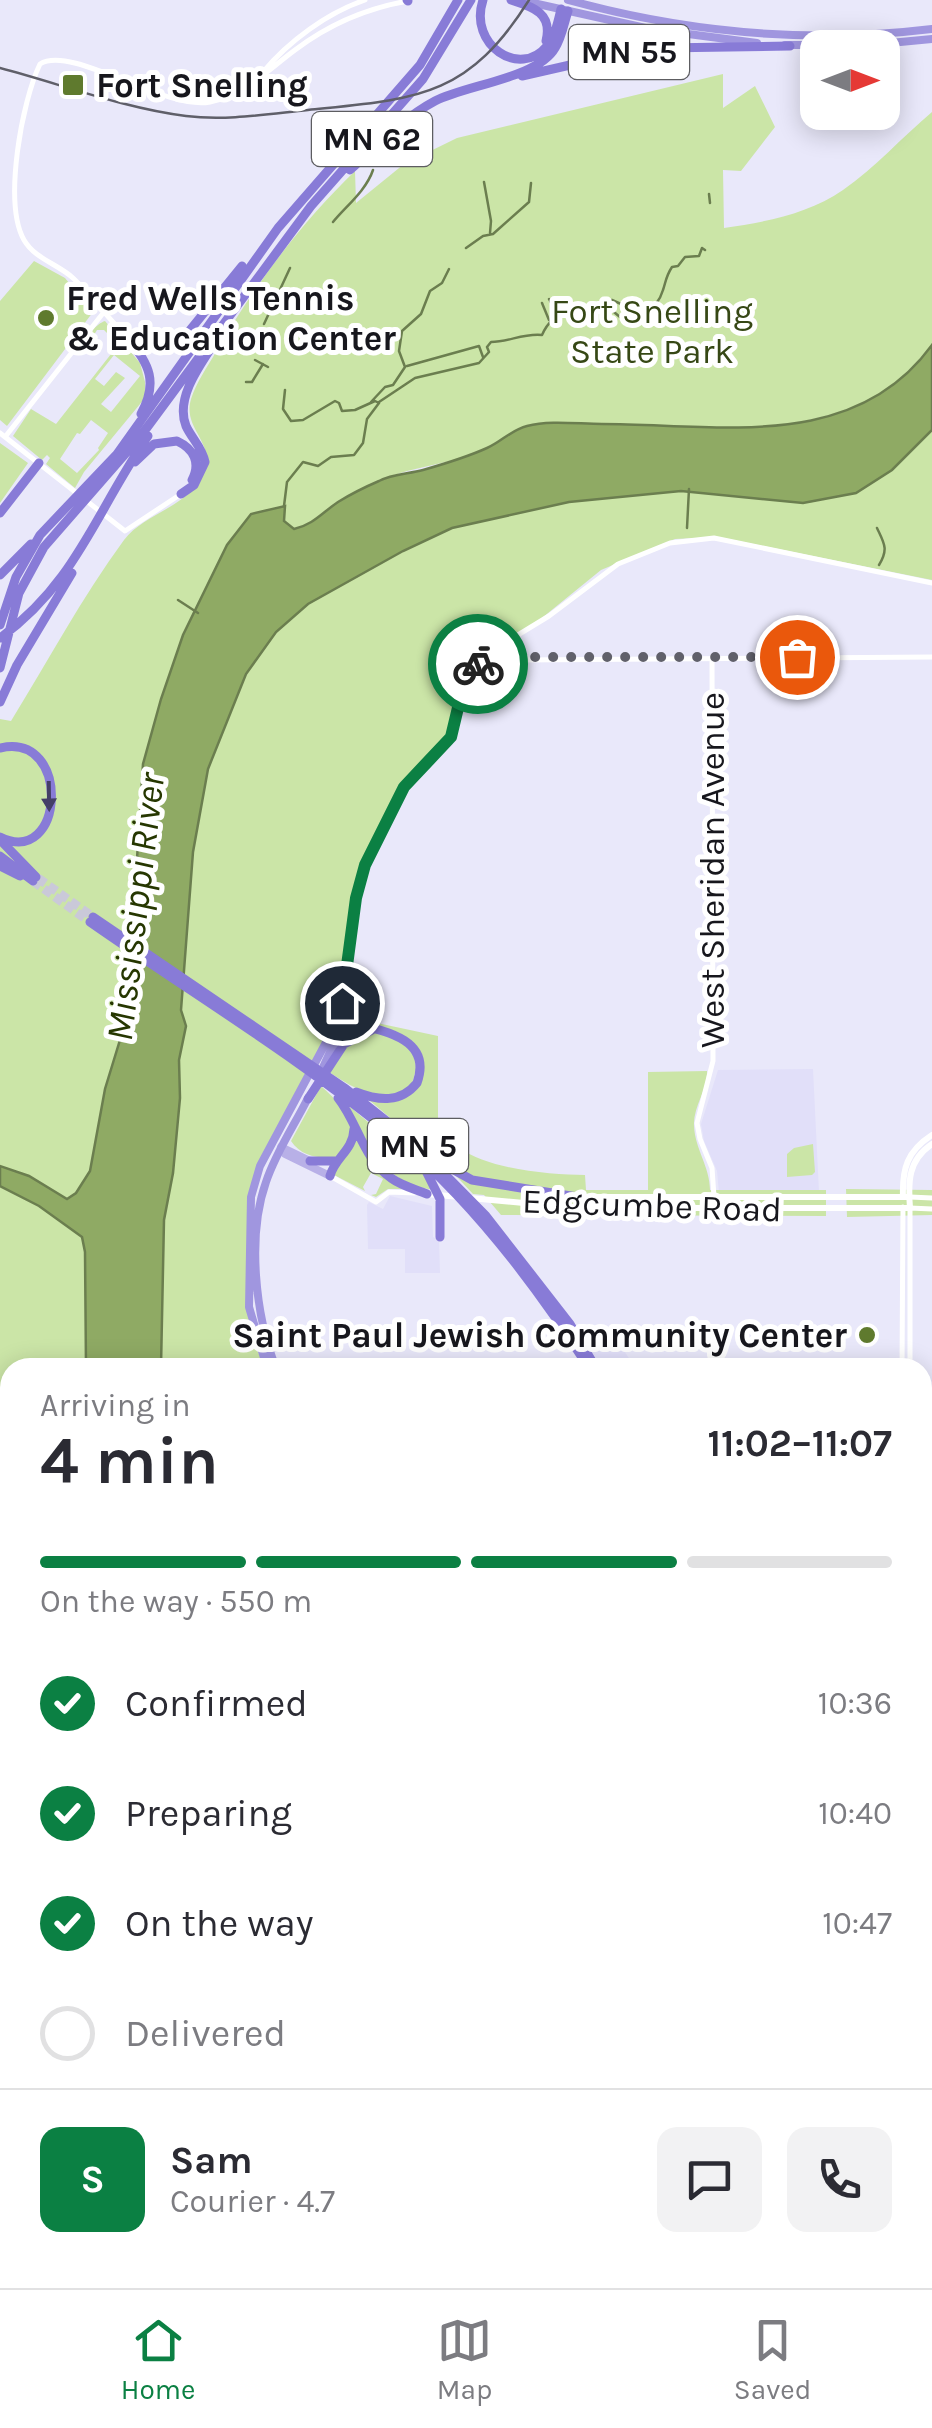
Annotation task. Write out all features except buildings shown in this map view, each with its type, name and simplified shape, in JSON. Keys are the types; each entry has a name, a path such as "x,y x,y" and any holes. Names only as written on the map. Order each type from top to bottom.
{"highway":[{"name":"MN 62","path":"420,65 456,0"},
{"name":"MN 62","path":"311,206 423,80 471,0"},
{"path":"482,0 479,26 490,46 510,57 543,51 567,3"},
{"path":"511,0 539,10 547,21 546,42 535,54"},
{"path":"520,0 567,3 685,36 790,46"},
{"name":"MN 55","path":"567,3 663,22 773,36 842,37 932,29"},
{"path":"470,87 546,60 555,49 567,3"},
{"name":"MN 55","path":"0,626 16,577 40,535 140,436 311,206 416,112 470,87 644,50 869,45 932,39"},
{"name":"MN 55","path":"90,488 139,426 225,298 278,228 420,65"},
{"path":"127,336 158,346 186,335 264,239 278,228"},
{"path":"181,494 194,485 205,462 185,422 184,402 230,312"},
{"path":"90,488 150,394 148,364 127,336"},
{"path":"0,638 49,596 68,571 110,496 206,345"},
{"path":"110,496 146,451 170,440 187,446 196,461 196,474 181,494"},
{"path":"0,513 39,463"},
{"name":"MN 55","path":"0,668 16,602 66,512"},
{"path":"0,702 22,656 67,584 94,525"},
{"path":"0,575 40,535"},
{"path":"0,748 20,746 39,757 49,780 50,806 44,827 34,838 0,842"},
{"path":"0,842 35,879"},
{"path":"0,856 35,879"},
{"path":"0,866 35,879"},
{"name":"MN 5","path":"93,921 330,1083 420,1154 521,1272 586,1358"},
{"path":"264,1358 250,1307 248,1228 255,1182 309,1092 341,1021 402,1037 416,1053 420,1073 411,1090 394,1099 376,1098 330,1083"},
{"path":"326,1059 352,1037 380,1029"},
{"path":"330,1083 382,1172 428,1194"},
{"path":"330,1176 336,1161 352,1144 353,1122"},
{"path":"273,1358 259,1312 257,1230 263,1191 277,1145"},
{"path":"420,1154 472,1180 577,1202"},
{"path":"420,1154 437,1191 440,1236"},
{"path":"310,1161 336,1161"}],"main road":[{"path":"906,1208 906,1162 916,1146 932,1136"},
{"path":"906,1197 912,1165 932,1144"},
{"path":"277,1145 310,1161"},
{"path":"277,1145 285,1154 330,1176"},
{"name":"Edgcumbe Road","path":"428,1194 492,1200 906,1208"},
{"name":"Edgcumbe Road","path":"577,1202 714,1196 906,1197"}],"street":[{"path":"258,78 303,34 342,9 365,0"},
{"path":"127,336 70,275 32,250 18,224 18,141 40,64 56,60 123,78 167,99 194,103 234,94 326,30 368,11 409,0"},
{"path":"104,312 3,435 125,531 181,494"},
{"path":"341,1021 356,898 365,865 404,787 451,737 465,683 485,656 549,616 603,572 686,538 714,538 932,583"},
{"path":"508,641 519,655 528,657"},
{"path":"485,656 496,660 932,657"},
{"name":"West Sheridan Avenue","path":"712,657 713,1060 697,1123 712,1168 714,1196"},
{"path":"310,1161 330,1176"},
{"name":"Edgcumbe Road","path":"330,1176 376,1202 393,1191 428,1194"},
{"name":"Edgcumbe Road","path":"906,1197 932,1198"},
{"path":"902,1358 906,1208"},
{"path":"906,1208 910,1358"},
{"name":"Edgcumbe Road","path":"906,1208 932,1208"}],"shaded area":[{"path":"813,1069 819,1192 719,1193 717,1171 701,1124 718,1070"},
{"path":"390,1196 432,1206 440,1273 405,1273 405,1249 368,1249 367,1205 369,1202 383,1209"},
{"path":"585,1342 618,1342 629,1358 595,1358"}],"green space":[{"name":"Fort Snelling State Park","path":"723,74 723,108 755,86 775,127 741,171 723,170 724,228 786,216 830,198 866,172 932,112 932,345 900,379 863,402 822,417 779,425 734,427 529,426 475,453 387,478 347,497 301,528 294,530 284,521 284,506 228,545 183,635 143,764 127,1017 105,1089 90,1171 86,1358 0,1358 0,719 11,721 124,540 197,484 206,459 192,421 191,399 246,303 279,257 355,171 356,203 404,164 457,138"},
{"path":"34,261 65,278 93,312 7,426 0,420 0,301"},
{"path":"105,321 140,363 145,398 75,488 46,464 50,458 47,455 42,460 13,436 31,409 56,424 115,349 115,341 104,330 97,330 87,346 89,335","holes":["114,355 140,376 111,412 101,404 125,378 116,372 104,386 95,379","91,420 108,433 99,450 77,473 60,459"]},
{"path":"932,430 932,580 718,537 675,539 601,570 473,667 458,699 451,732 405,782 365,860 355,893 344,980 334,1022 249,1194 246,1298 252,1336 261,1358 161,1358 164,1220 173,1173 180,1098 179,1060 186,1026 181,1010 193,852 208,769 246,674 276,632 308,604 452,528 569,502 681,491 803,503 856,493 892,470"},
{"path":"0,443 28,463 0,503"},
{"path":"349,1017 438,1036 438,1124 452,1152 460,1148 486,1161 520,1169 585,1175 586,1190 648,1190 648,1072 707,1071 694,1126 710,1190 826,1190 826,1216 501,1215 484,1195 473,1194 446,1165 369,1100 419,1085 412,1043 395,1031 350,1021"},
{"path":"377,1032 405,1043 418,1062 411,1088 378,1095 349,1085 329,1072 345,1046"},
{"path":"321,1086 341,1107 352,1133 338,1157 312,1156 291,1141"},
{"path":"349,1106 417,1163 435,1190 404,1181 379,1162 361,1136"},
{"path":"355,1140 405,1189 388,1189 376,1197 371,1195 376,1194 383,1179 371,1173 363,1187 365,1191 334,1175"},
{"path":"813,1144 815,1172 787,1177 787,1154 794,1148"},
{"path":"846,1189 932,1190 932,1215 847,1217"}],"water":[{"name":"Mississippi River","path":"932,345 932,430 892,470 856,493 803,503 681,491 569,502 452,528 308,604 276,632 246,674 208,769 193,852 181,1010 186,1026 179,1060 180,1098 173,1173 164,1220 161,1358 86,1358 82,1237 39,1206 0,1186 0,1166 29,1176 67,1199 76,1193 90,1171 105,1089 127,1017 143,764 183,635 227,545 251,514 285,506 284,521 294,529 301,527 343,499 384,479 463,457 536,424 781,425 824,417 864,403 900,379"}],"waterway":[{"path":"333,222 360,192 373,170"},
{"path":"484,182 490,233"},
{"path":"466,248 493,234 529,202 531,183"},
{"path":"709,194 710,203"},
{"path":"379,402 415,378 479,363 489,352 491,342 542,335 561,314 606,312 609,308 620,317 645,312 660,298 672,267 685,257 699,256 702,248 705,250"},
{"path":"264,324 290,268"},
{"path":"371,402 385,387 393,385 405,367 399,351 402,331 421,314 430,291 442,283 449,269"},
{"path":"549,299 557,314"},
{"path":"587,308 612,300 621,304"},
{"path":"542,303 549,320"},
{"path":"407,366 479,346 483,357"},
{"path":"255,360 268,367"},
{"path":"246,382 252,382 263,364"},
{"path":"284,506 287,482 303,462 318,466 331,457 354,455 363,443 367,419 379,403 342,411 335,401 303,420 291,421 283,409 285,390"},
{"path":"687,528 689,489"},
{"path":"877,528 885,550 879,565"},
{"path":"178,600 198,613"}],"tunnel":[{"path":"38,878 93,917"},
{"path":"33,881 90,922"}],"tram line":[{"path":"0,68 116,102 186,116 247,116 379,102 435,88 460,75 506,33 529,0"}],"way so far":[{"path":"478,664 508,641 519,655 528,657 797,657"}],"place":[{"name":"Fort Snelling","path":"73,85"},
{"name":"Fred Wells Tennis & Education Center","path":"46,318"},
{"name":"Saint Paul Jewish Community Center","path":"867,1335"}],"route":[{"path":"342,1003 356,898 365,865 410,778 451,737 462,691 478,664"}]}
